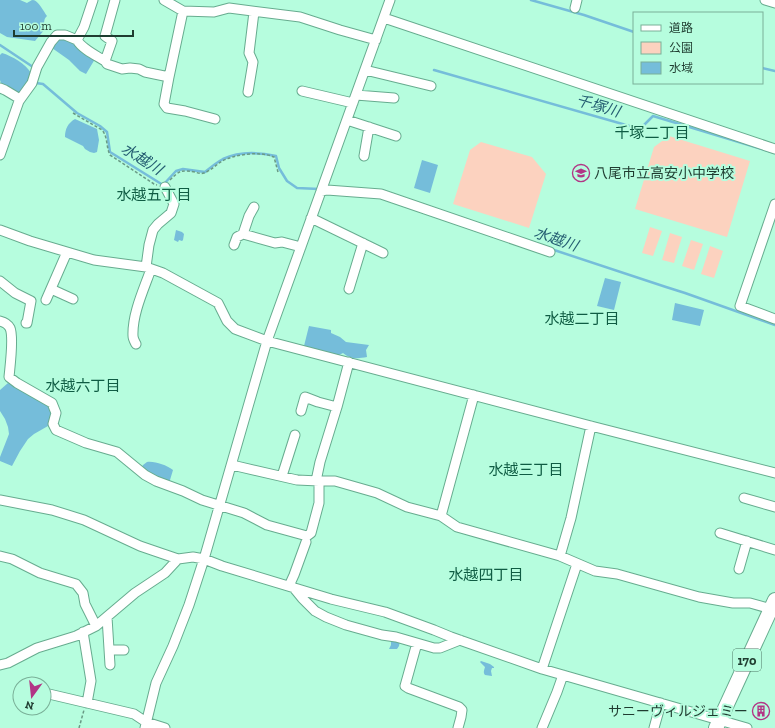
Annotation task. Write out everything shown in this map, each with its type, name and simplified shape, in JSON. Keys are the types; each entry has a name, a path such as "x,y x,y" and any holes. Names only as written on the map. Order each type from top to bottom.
{"highway":[{"name":"170","path":"718,724 774,606"}],"street":[{"path":"77,40 84,27 93,0"},
{"path":"105,61 112,41 105,36 115,0"},
{"path":"164,0 183,11 214,12 229,8 300,17 376,40"},
{"path":"146,725 156,683 187,612 204,559 267,340 390,0"},
{"path":"764,0 775,3"},
{"path":"183,11 164,104 167,108 215,119"},
{"path":"248,92 253,62 249,52 254,12"},
{"path":"384,18 775,149"},
{"path":"0,155 19,101 32,83 37,67 51,42 57,35 65,35 77,40 107,64 122,69 139,69 145,72 169,77"},
{"path":"365,70 431,86"},
{"path":"0,88 20,99"},
{"path":"302,91 355,99 394,98"},
{"path":"347,120 396,136"},
{"path":"364,156 369,127"},
{"path":"136,344 133,337 134,322 149,268 149,245 153,230 171,213 174,204 166,187"},
{"path":"321,191 327,190 381,194 550,252"},
{"path":"775,204 740,306 775,319"},
{"path":"243,234 254,206"},
{"path":"311,218 383,253"},
{"path":"0,230 30,241 94,260 149,268 163,273 218,303 227,321 235,329 267,340 775,473"},
{"path":"234,245 237,237 243,234 275,243 282,242 301,247"},
{"path":"349,289 363,243"},
{"path":"46,300 67,252"},
{"path":"0,281 15,293 31,301 26,323"},
{"path":"51,289 73,299"},
{"path":"0,321 5,322 10,327 12,335 9,377 52,403 56,413 53,424 56,430 86,443 117,452 144,475 156,481 202,500 244,513 267,525 307,536 311,533 319,503 318,481 320,462 349,362"},
{"path":"441,516 474,395"},
{"path":"301,411 305,397 337,407"},
{"path":"560,556 571,518 591,426"},
{"path":"282,476 295,434"},
{"path":"232,465 297,480 335,481 377,494 407,507 441,516 457,527 560,556 595,571 617,574 699,596 733,603 750,603 774,606"},
{"path":"744,498 775,507"},
{"path":"0,500 52,510 84,520 140,546 178,559 194,557 204,559 222,566 331,599 384,612 542,669 661,703 718,724 747,728"},
{"path":"720,533 775,550"},
{"path":"739,569 747,541"},
{"path":"291,587 306,542"},
{"path":"0,556 12,559 40,573 76,584 83,593 85,604 96,626"},
{"path":"0,665 8,663 37,648 76,636 96,626 135,593 165,573 178,559"},
{"path":"542,669 577,564"},
{"path":"291,587 315,611 346,625 434,648 440,648 460,640"},
{"path":"107,617 110,665"},
{"path":"83,632 91,681 86,703"},
{"path":"417,643 405,686 459,707 462,710 458,728"},
{"path":"109,650 124,650"},
{"path":"542,728 563,675"},
{"path":"52,695 134,714 146,725 165,728"},
{"path":"654,728 661,703"}],"path":[{"path":"73,113 102,130 105,134 110,155 154,184 166,187 167,183 177,173 183,170 204,173 223,161 247,154 262,154 274,157 278,172"},
{"path":"79,728 86,703"}],"green space":[{"path":"669,136 750,161 727,237 635,209 654,147"},
{"path":"481,142 532,157 546,174 529,228 453,204 470,150"},
{"path":"650,227 662,231 653,256 642,253"},
{"path":"670,233 682,237 674,263 662,260"},
{"path":"691,240 703,244 694,270 682,266"},
{"path":"710,246 723,251 714,278 701,274"}],"water":[{"path":"0,0 20,0 27,3 33,0 39,4 47,16 44,20 45,29 35,41 7,37 0,33"},
{"path":"61,38 67,39 95,59 86,74 80,71 69,60 52,48 57,40"},
{"path":"2,53 26,66 31,73 27,85 19,94 1,83 0,55"},
{"path":"75,119 97,129 99,140 97,152 90,152 83,146 65,137 67,126"},
{"path":"422,160 438,165 430,193 414,188"},
{"path":"176,230 184,234 182,241 179,240 178,242 174,240"},
{"path":"605,278 621,282 614,310 597,306"},
{"path":"675,303 704,310 700,326 672,320"},
{"path":"309,326 331,330 331,333 340,337 346,342 369,345 366,350 367,357 354,358 343,353 339,355 304,346"},
{"path":"8,383 47,405 52,413 51,422 48,426 28,439 12,466 0,461 0,457 9,434 5,419 0,411 0,390"},
{"path":"147,462 167,466 173,470 169,482 141,469"},
{"path":"391,639 400,640 397,649 389,649"},
{"path":"481,661 494,667 491,671 492,676 485,675 485,667 480,662"}],"waterway":[{"path":"531,0 584,15 633,32"},
{"name":"水越川","path":"0,45 33,67 33,69"},
{"path":"763,68 775,71"},
{"name":"千塚川","path":"434,70 640,129 653,116 775,153"},
{"name":"水越川","path":"36,81 36,83 43,84 77,113 100,126 107,132 110,152 163,185 176,171 183,169 205,172 229,156 242,153 256,153 276,156 279,168 287,181 297,188 319,189"},
{"name":"水越川","path":"551,249 685,293 775,325"}],"place":[{"name":"八尾市立高安小中学校","path":"581,173"},
{"name":"サニーヴィルジェミー","path":"761,711"}],"district":[{"name":"千塚二丁目","path":"652,133"},
{"name":"水越五丁目","path":"154,195"},
{"name":"水越二丁目","path":"582,319"},
{"name":"水越六丁目","path":"83,386"},
{"name":"水越三丁目","path":"526,470"},
{"name":"水越四丁目","path":"486,575"}]}
